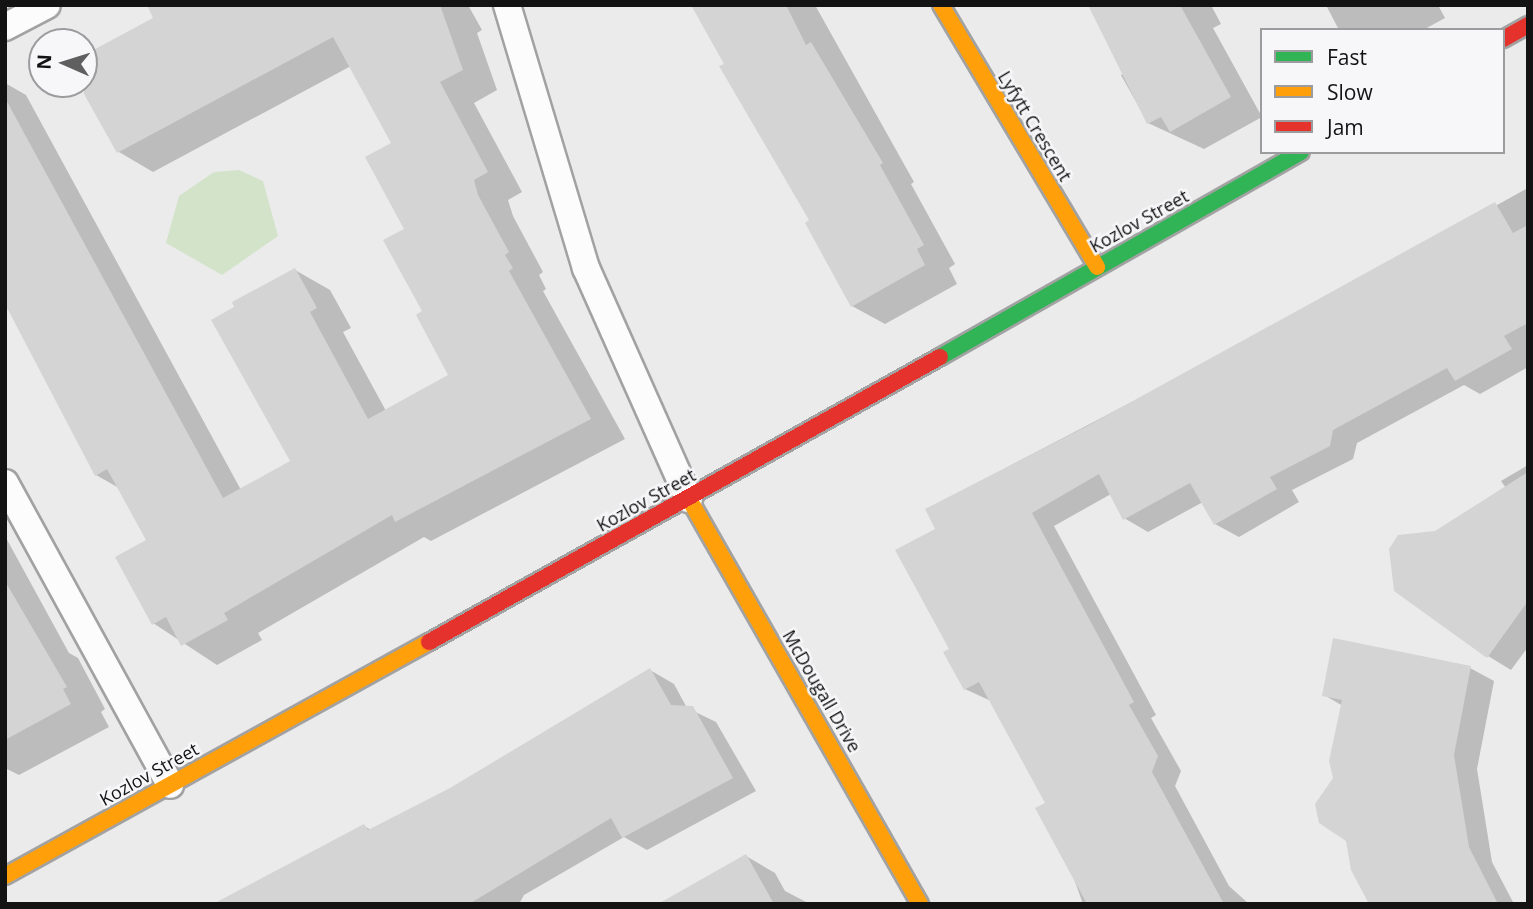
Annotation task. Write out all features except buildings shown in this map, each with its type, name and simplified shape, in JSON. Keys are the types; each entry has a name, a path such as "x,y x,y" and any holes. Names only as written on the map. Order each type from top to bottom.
{"street":[{"name":"Lyfytt Crescent","path":"941,5 1097,267"},
{"path":"1505,38 1528,25"},
{"name":"Kozlov Street","path":"5,876 689,499 1297,154"},
{"name":"McDougall Drive","path":"689,499 920,904"}],"lane":[{"path":"5,27 47,5"},
{"path":"507,5 586,268 689,499"},
{"path":"5,483 170,785"}],"green space":[{"path":"239,170 263,181 278,236 222,275 166,243 179,196 214,172"}],"traffic: fast":[{"path":"940,357 1297,154"}],"traffic: slow":[{"path":"941,5 1097,267"},
{"path":"689,499 920,904"},
{"path":"5,876 429,642"}],"traffic: jam":[{"path":"1505,38 1528,25"},
{"path":"429,642 940,357"}]}
